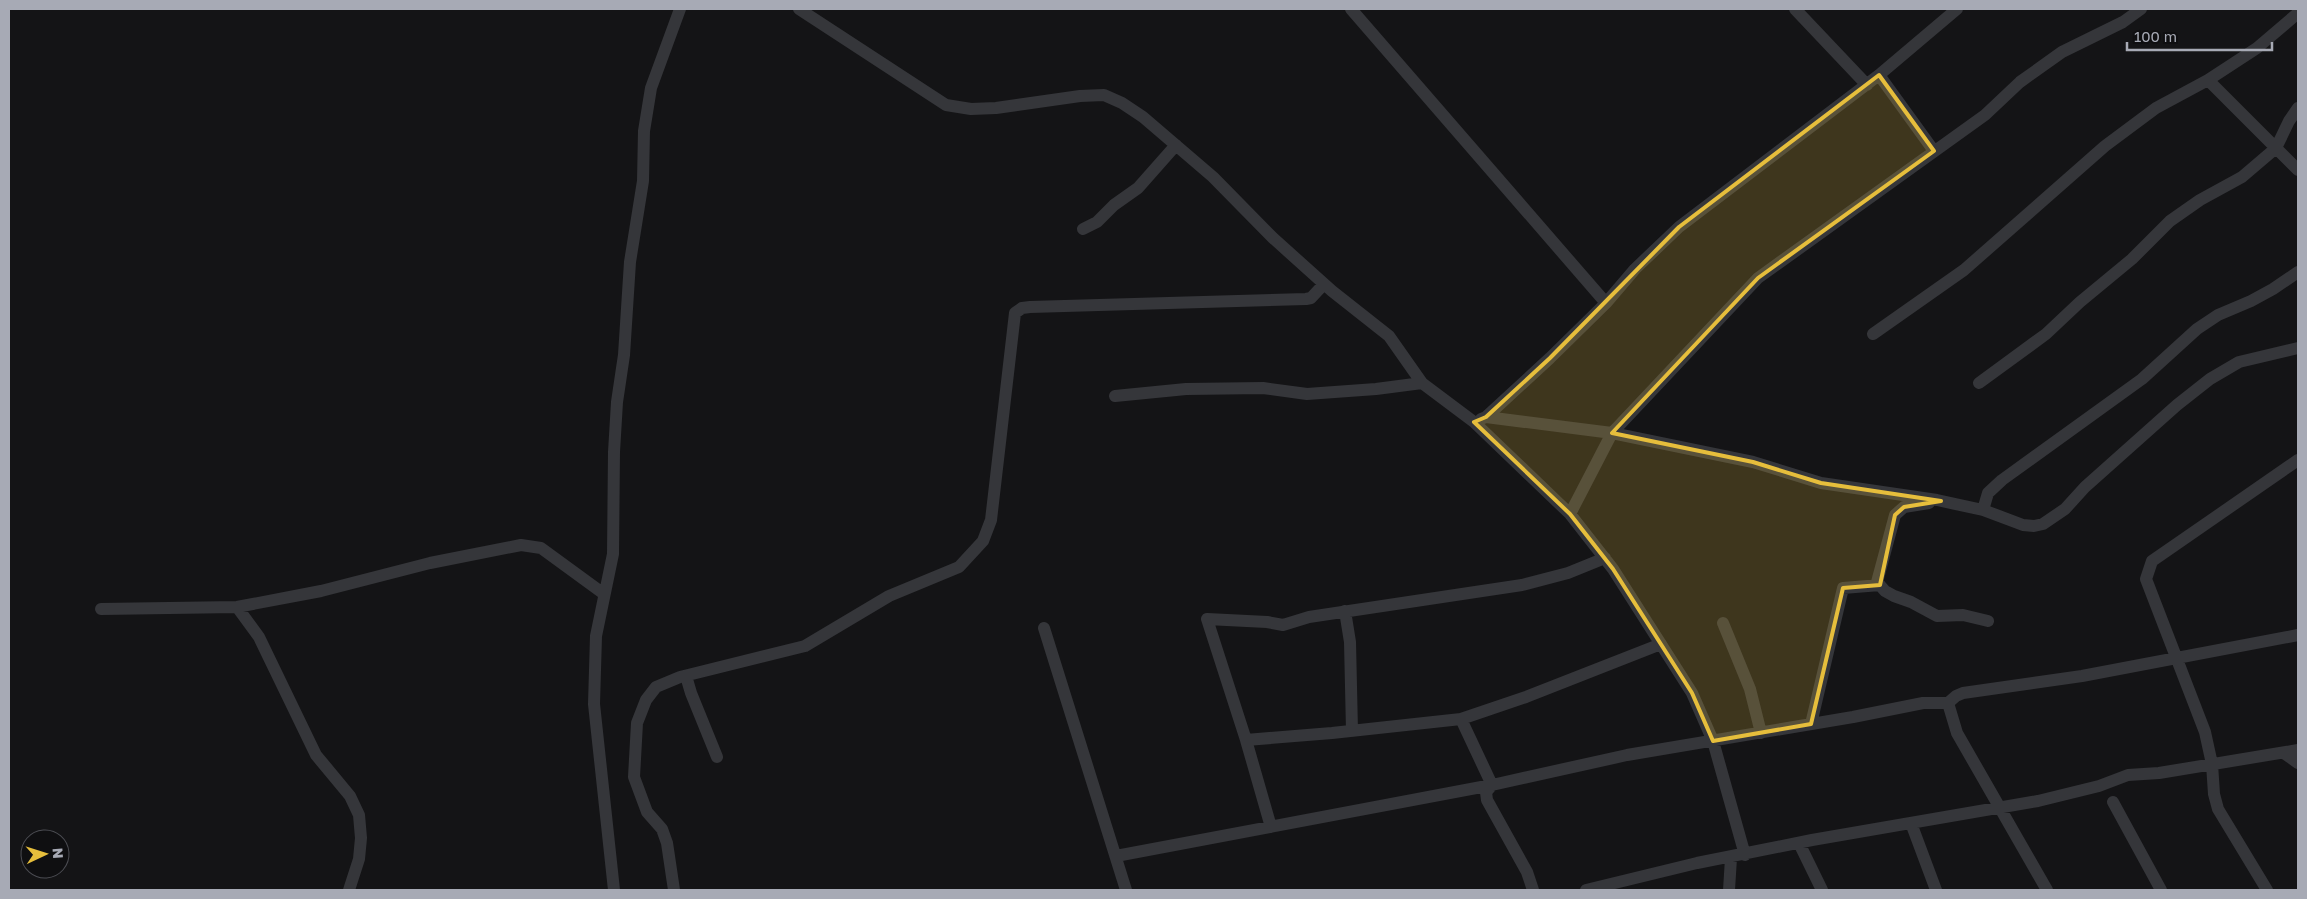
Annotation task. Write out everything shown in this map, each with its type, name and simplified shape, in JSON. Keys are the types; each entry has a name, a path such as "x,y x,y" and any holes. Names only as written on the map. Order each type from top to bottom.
{"street":[{"path":"614,890 594,704 596,636 613,554 614,452 617,402 624,355 630,262 643,181 644,131 650,88 680,9"},
{"path":"799,9 946,105 971,109 996,108 1080,96 1104,95 1122,103 1143,117 1213,177 1273,238 1324,284 1389,336 1422,383 1474,422 1570,514 1605,558 1692,693 1713,741 1745,855"},
{"path":"1351,9 1606,303"},
{"path":"1795,9 1866,85"},
{"path":"1474,422 1486,417 1550,358 1606,303 1635,269 1679,228 1879,75 1942,13 1957,9"},
{"path":"1570,514 1612,433 1758,278 1985,115 2020,82 2062,52 2123,22 2140,9"},
{"path":"1873,334 1964,270 2112,141 2156,108 2208,80 2257,48 2298,13"},
{"path":"1879,75 1934,152"},
{"path":"2208,80 2298,170"},
{"path":"1979,383 2046,334 2080,302 2132,259 2170,221 2200,200 2242,177 2276,148 2298,108"},
{"path":"1083,229 1097,222 1114,205 1138,188 1176,145"},
{"path":"1983,510 1988,493 2002,480 2142,379 2197,329 2218,314 2274,289 2298,272"},
{"path":"674,890 667,843 662,829 647,812 634,777 637,723 646,700 656,687 686,676 805,646 867,607 959,567 971,557 983,542 991,520 1015,313 1017,311 1030,307 1306,299 1311,298 1324,284"},
{"path":"1486,417 1612,433 1753,462 1821,483 1941,501 1983,510 2023,525 2043,524 2065,509 2085,487 2177,405 2210,380 2239,362 2298,348"},
{"path":"1115,396 1186,389 1262,388 1307,394 1422,383"},
{"path":"2267,890 2218,809 2214,794 2212,764 2205,732 2146,579 2152,561 2298,460"},
{"path":"1941,501 1904,507 1895,516 1877,582 1894,596 1911,602 1937,616 1963,614 1988,621"},
{"path":"101,609 237,607 321,591 430,563 521,545 541,548 604,594"},
{"path":"1271,827 1246,740 1207,619 1267,622 1283,625 1308,617 1522,585 1568,573 1605,558"},
{"path":"1811,724 1843,588 1880,584"},
{"path":"237,607 259,638 316,755 350,796 358,815 361,838 359,859 349,890"},
{"path":"1345,612 1350,642 1352,731"},
{"path":"1723,623 1750,689 1761,733"},
{"path":"1044,628 1126,890"},
{"path":"1116,856 1492,784 1627,755 1761,733 1923,703 1948,703 1956,696 1962,694 2082,676 2298,635"},
{"path":"1246,740 1461,719 1526,697 1662,644"},
{"path":"686,676 691,693 718,758"},
{"path":"1948,703 1957,733 2047,890"},
{"path":"1461,719 1492,784"},
{"path":"1586,890 1621,886 1697,863 1911,823 2001,809 2074,794 2128,775 2298,750"},
{"path":"2284,752 2298,763"},
{"path":"1492,784 1486,792 1488,800 1527,872 1534,890"},
{"path":"2113,802 2161,890"},
{"path":"1911,823 1936,890"},
{"path":"1799,843 1822,890"},
{"path":"1729,890 1731,858"}],"highlighted area":[{"path":"1879,75 1934,151 1758,278 1612,433 1753,462 1821,483 1941,501 1904,507 1895,515 1880,585 1843,588 1811,724 1713,741 1692,693 1613,569 1570,514 1474,422 1486,417 1550,358 1679,227"}]}
